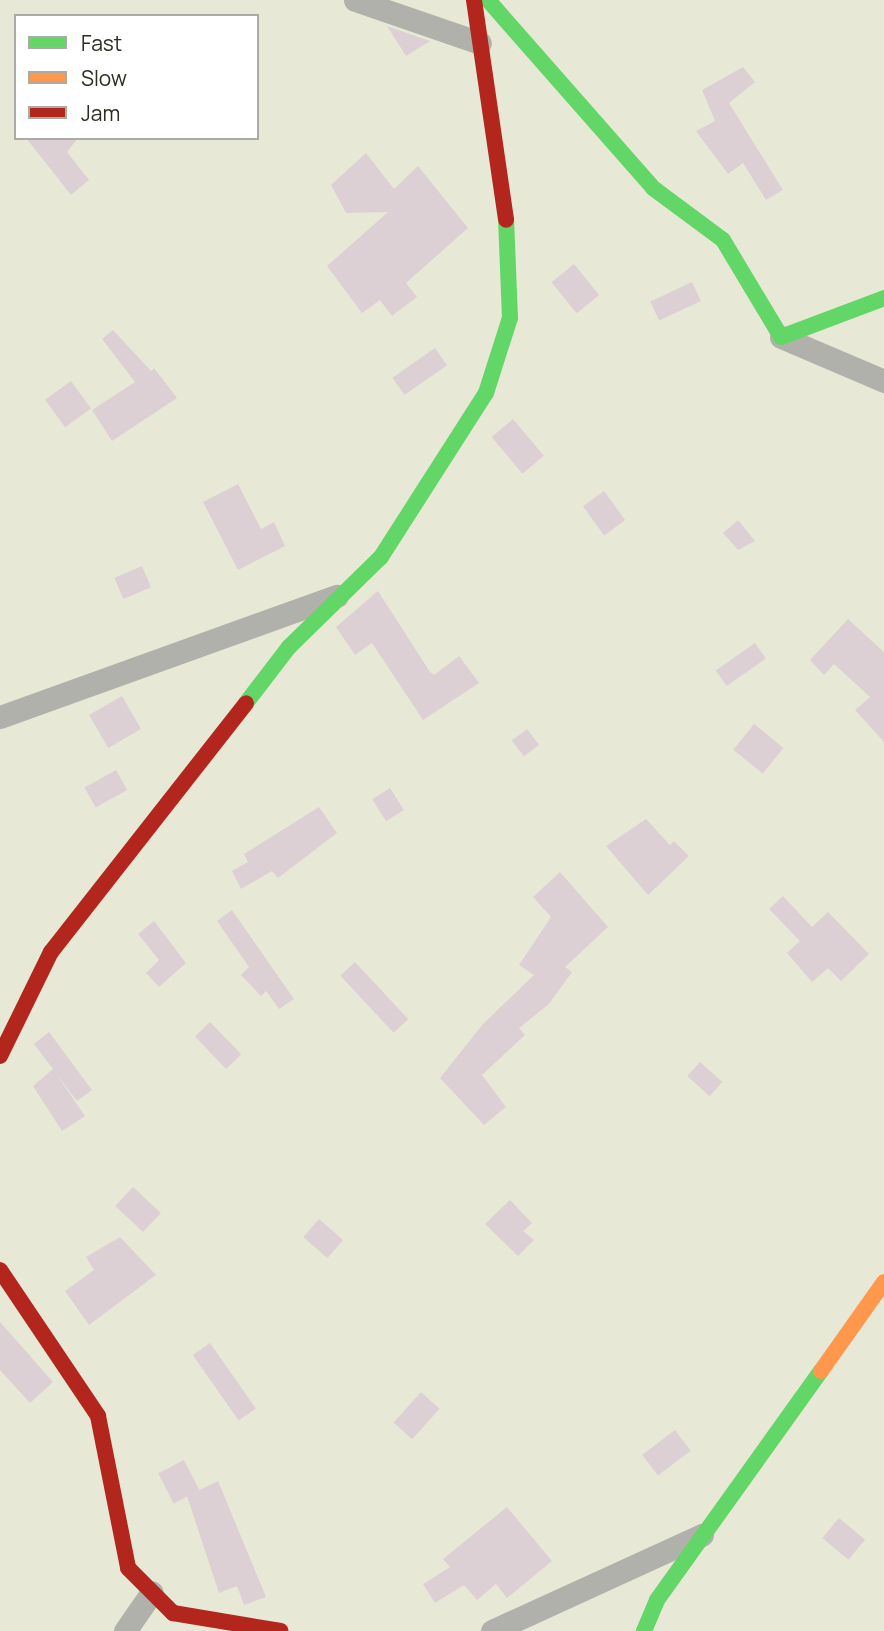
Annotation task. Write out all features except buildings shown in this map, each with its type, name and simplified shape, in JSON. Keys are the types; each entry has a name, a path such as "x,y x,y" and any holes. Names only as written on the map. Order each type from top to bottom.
{"street":[{"path":"355,0 480,43"},
{"path":"0,1056 51,952 289,647 382,557 486,393 510,318 508,236 474,0"},
{"path":"488,0 653,188 723,240 781,337 884,381"},
{"path":"781,337 884,298"},
{"path":"0,717 343,594"},
{"path":"0,1270 98,1416 128,1568 173,1613 280,1631"},
{"path":"644,1631 657,1600 884,1282"},
{"path":"492,1631 706,1534"},
{"path":"125,1631 152,1592"}],"traffic: fast":[{"path":"488,0 653,188 723,240 781,337 884,298"},
{"path":"246,703 289,647 381,557 486,393 510,318 506,220"},
{"path":"644,1631 657,1600 821,1371"}],"traffic: slow":[{"path":"821,1371 884,1282"}],"traffic: jam":[{"path":"474,0 506,220"},
{"path":"0,1056 51,952 246,703"},
{"path":"0,1270 98,1416 128,1568 173,1613 280,1631"}]}
